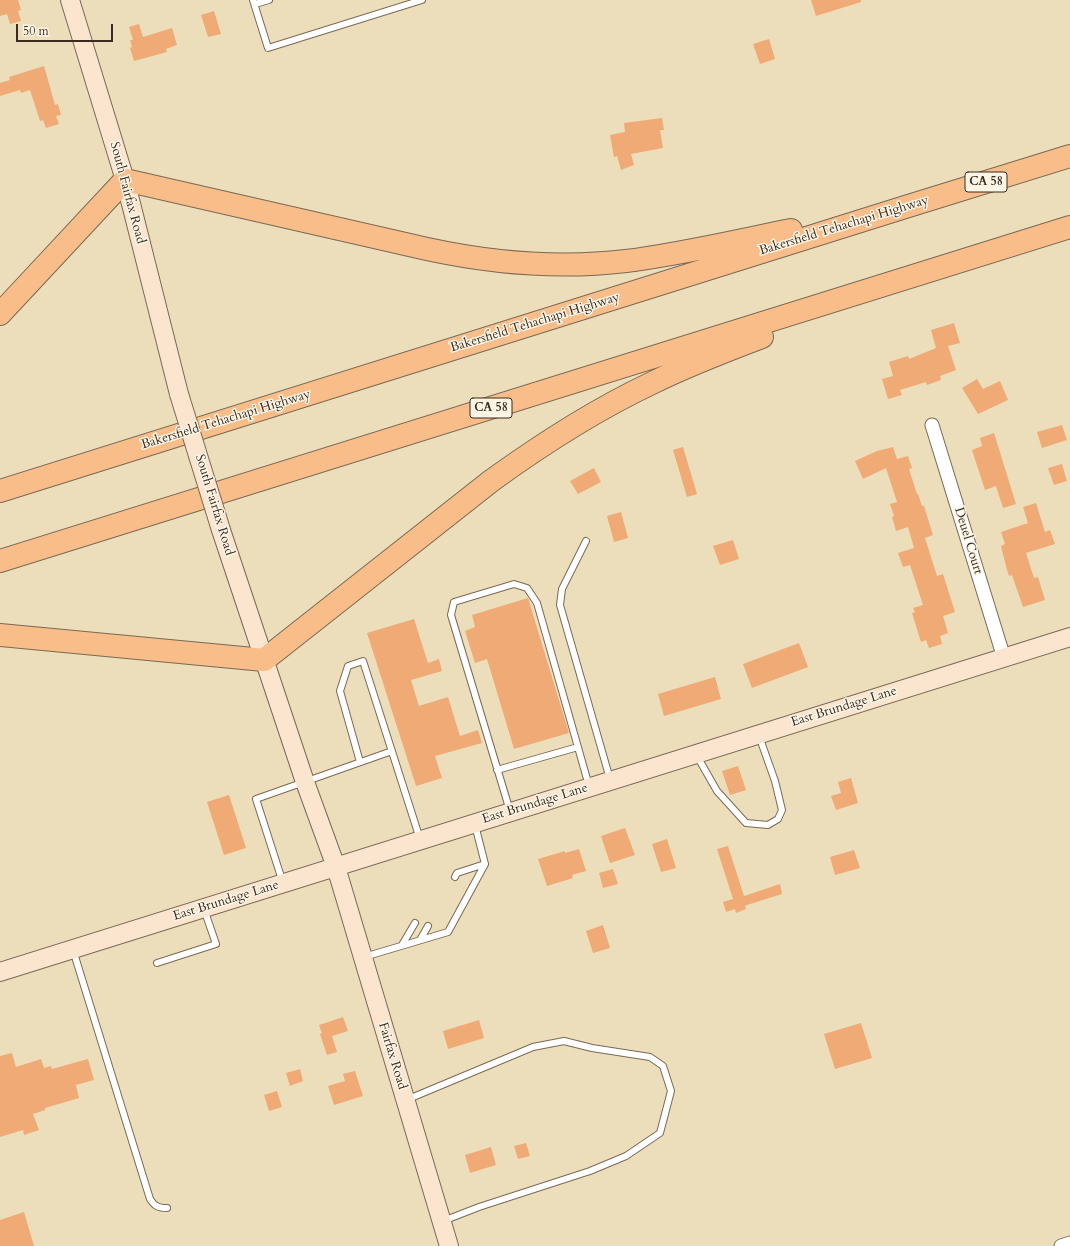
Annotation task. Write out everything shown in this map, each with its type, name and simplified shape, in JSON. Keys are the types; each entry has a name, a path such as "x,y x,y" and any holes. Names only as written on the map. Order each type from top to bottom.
{"highway":[{"name":"Bakersfield Tehachapi Highway","path":"0,491 1070,156"},
{"path":"0,314 125,180 461,256 502,262 543,264 626,261 667,255 902,208"},
{"name":"CA 58","path":"0,561 1070,227"},
{"path":"0,635 264,660 491,481 565,430 608,405 652,383 713,356 982,254"}],"main road":[{"name":"South Fairfax Road","path":"70,0 125,180 179,394 221,530 264,660 305,782 336,867"},
{"name":"East Brundage Lane","path":"0,972 1070,637"},
{"name":"Fairfax Road","path":"336,867 449,1246"}],"street":[{"name":"Deuel Court","path":"932,425 1004,658"},
{"path":"1061,1246 1070,1243"}],"lane":[{"path":"269,0 254,2 268,48 422,0"},
{"path":"586,541 562,589 560,605 610,781"},
{"path":"510,812 450,615 454,602 514,584 527,588 537,603 589,787"},
{"path":"360,762 340,691 348,666 363,661 420,840"},
{"path":"696,754 717,791 746,823 768,825 778,819 782,810 775,781 759,734"},
{"path":"497,770 578,747"},
{"path":"283,883 256,799 392,751"},
{"path":"363,957 448,932 485,864 474,823"},
{"path":"454,875 485,864"},
{"path":"157,963 216,944 204,908"},
{"path":"402,945 415,923"},
{"path":"420,940 428,926"},
{"path":"73,949 150,1199 154,1205 160,1208 167,1208"},
{"path":"405,1100 534,1047 564,1041 592,1048 650,1057 663,1066 671,1092 660,1133 626,1156 590,1171 479,1207 442,1222"}],"building":[{"path":"0,0 18,0 21,10 18,11 21,21 10,24 7,14 0,16"},
{"path":"811,0 861,0 861,2 816,16"},
{"path":"214,11 221,34 208,37 201,15"},
{"path":"139,24 143,37 172,28 177,45 166,49 167,52 134,61 130,48 132,47 130,40 133,40 129,27"},
{"path":"769,39 775,59 760,64 753,44"},
{"path":"44,66 55,105 58,104 61,115 56,116 59,124 46,128 43,120 40,121 30,90 21,93 20,90 0,96 0,83 10,80 9,77"},
{"path":"662,118 664,130 660,130 663,148 631,154 634,165 621,170 617,156 614,157 610,135 625,132 624,123"},
{"path":"954,323 960,343 948,346 956,370 940,376 941,380 927,385 926,382 900,390 902,395 888,399 882,379 893,376 889,362 908,356 909,359 936,348 931,330"},
{"path":"977,379 983,389 1000,381 1008,400 978,414 962,388"},
{"path":"1062,425 1067,440 1042,448 1037,432"},
{"path":"994,433 1016,504 1003,508 996,486 985,490 972,450 982,446 980,438"},
{"path":"683,447 697,494 687,497 673,450"},
{"path":"893,447 897,459 908,456 912,468 909,469 917,494 922,506 924,506 933,535 925,538 937,576 943,574 955,612 943,616 948,633 940,636 942,644 929,648 926,640 921,642 912,613 915,612 913,608 923,605 910,565 903,567 898,553 914,548 908,527 896,531 892,517 894,516 890,504 897,502 886,468 863,479 855,461 877,451"},
{"path":"1062,464 1067,481 1054,485 1048,468"},
{"path":"594,468 601,482 578,494 570,481"},
{"path":"1036,503 1045,532 1050,530 1055,544 1026,553 1034,578 1038,577 1045,600 1023,607 1012,575 1009,576 1006,566 1001,546 1005,544 1001,532 1028,523 1023,507"},
{"path":"621,512 628,538 614,542 607,516"},
{"path":"733,540 739,559 720,565 713,546"},
{"path":"528,598 569,733 514,749 487,659 475,663 465,631 475,627 472,615"},
{"path":"414,619 428,663 439,659 442,671 411,680 419,706 448,697 460,736 478,730 482,743 435,756 442,778 416,786 367,633"},
{"path":"799,643 808,667 752,688 743,664"},
{"path":"715,677 721,699 664,716 658,694"},
{"path":"738,766 746,790 730,795 722,771"},
{"path":"851,778 858,803 836,810 831,796 841,793 838,782"},
{"path":"229,795 246,848 224,855 207,802"},
{"path":"625,828 635,855 610,863 601,836"},
{"path":"667,839 676,868 661,872 652,844"},
{"path":"728,846 744,896 780,884 782,894 747,905 745,906 746,909 736,913 735,909 726,912 723,902 733,899 717,849"},
{"path":"579,849 586,871 572,875 573,878 547,886 538,859 565,851 565,853"},
{"path":"854,850 860,868 835,875 830,857"},
{"path":"613,869 618,884 603,888 599,873"},
{"path":"603,925 610,948 593,953 586,931"},
{"path":"343,1017 348,1031 332,1036 337,1052 327,1055 320,1034 322,1033 319,1025"},
{"path":"479,1020 484,1038 448,1049 443,1031"},
{"path":"861,1023 872,1058 835,1069 824,1034"},
{"path":"12,1053 16,1067 41,1059 44,1068 51,1066 52,1069 88,1059 94,1080 76,1085 79,1098 45,1108 45,1110 33,1114 39,1130 24,1135 23,1130 0,1137 0,1056"},
{"path":"300,1069 303,1081 290,1086 286,1073"},
{"path":"355,1071 363,1096 334,1105 328,1086 345,1081 343,1074"},
{"path":"277,1091 282,1107 269,1111 264,1095"},
{"path":"526,1143 530,1156 518,1159 514,1146"},
{"path":"491,1147 496,1165 470,1173 465,1155"},
{"path":"24,1212 34,1246 0,1246 0,1220"}]}
